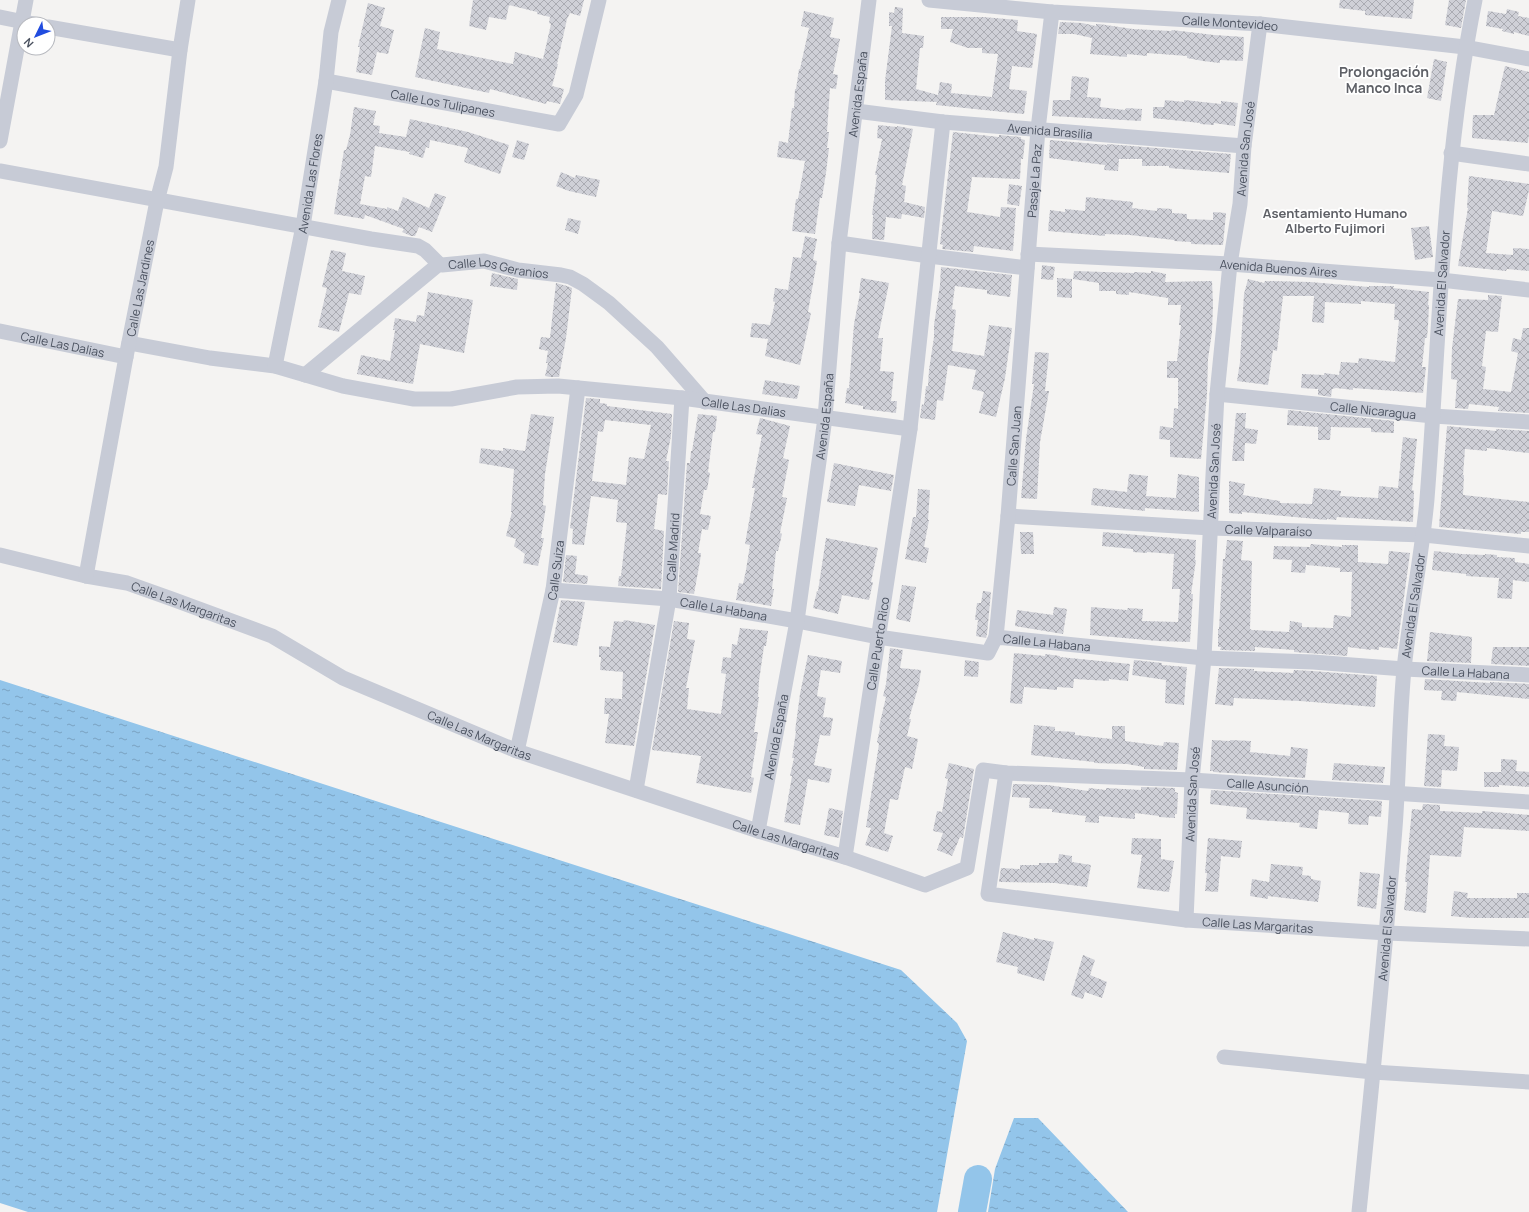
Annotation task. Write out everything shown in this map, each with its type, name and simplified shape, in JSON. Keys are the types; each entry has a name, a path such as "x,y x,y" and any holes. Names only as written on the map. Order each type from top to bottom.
{"street":[{"path":"26,0 27,16"},
{"name":"Calle Las Jardines","path":"86,576 157,201 166,167 180,50 188,0"},
{"name":"Avenida Las Flores","path":"275,366 304,226 326,81 331,32 339,0"},
{"name":"Calle Los Tulipanes","path":"326,81 559,124 576,95 599,0"},
{"name":"Avenida España","path":"758,831 797,621 825,418 839,243 869,0"},
{"name":"Calle Montevideo","path":"929,0 1052,12 1260,24 1465,47 1529,59"},
{"name":"Avenida El Salvador","path":"1359,1212 1387,933 1398,794 1404,669 1424,535 1451,154 1465,47 1475,0"},
{"name":"Pasaje La Paz","path":"1027,261 1038,129 1052,12"},
{"path":"0,17 16,20"},
{"name":"Avenida San José","path":"1186,920 1192,780 1204,658 1217,394 1230,264 1240,204 1244,146 1260,24"},
{"path":"56,27 180,50"},
{"path":"0,141 20,56"},
{"name":"Avenida Brasilia","path":"856,111 943,122 1244,146"},
{"name":"Calle Puerto Rico","path":"846,857 910,429 943,122"},
{"path":"1451,154 1529,164"},
{"name":"Calle Los Geranios","path":"0,171 157,201 371,239 412,244 425,250 439,264 447,265 484,261 518,270 566,276 583,284 609,302 657,347 705,402"},
{"name":"Avenida Buenos Aires","path":"839,243 929,256 1027,261 1230,264 1441,280 1529,290"},
{"name":"Calle San Juan","path":"996,637 1008,516 1027,261"},
{"path":"305,375 439,264"},
{"name":"Calle Las Dalias","path":"0,331 128,350 275,366 343,386 414,399 433,400 470,397 517,387 551,386 682,398 910,429"},
{"name":"Calle Suiza","path":"517,751 553,590 578,388"},
{"name":"Calle Nicaragua","path":"1217,394 1433,416 1529,422"},
{"name":"Calle Madrid","path":"636,790 669,599 682,398"},
{"name":"Calle Valparaíso","path":"1008,516 1210,528 1424,535 1529,546"},
{"name":"Calle Las Margaritas","path":"0,555 86,576 127,583 272,636 343,678 517,751 758,831 846,857 925,885 967,868"},
{"name":"Calle La Habana","path":"553,590 669,599 797,621 878,637 988,653 996,637 1204,658 1313,662 1404,669 1529,675"},
{"name":"Calle Asunción","path":"967,868 983,770 1006,773 1192,780 1529,802"},
{"name":"Calle Las Margaritas","path":"1006,773 988,894 1186,920 1387,933 1529,939"},
{"path":"1224,1056 1373,1072 1529,1082"}],"water":[{"path":"0,680 901,970 957,1023 967,1041 937,1212 28,1212 0,1203"},
{"path":"1014,1118 1038,1118 1128,1212 988,1212 995,1169"}],"building":[{"path":"473,0 510,0 506,20 489,17 486,30 469,26"},
{"path":"510,0 584,0 580,16 570,13 567,19 552,86 564,89 560,104 547,101 546,104 490,89 489,93 415,77 425,28 440,32 437,49 513,64 515,52 543,59 551,24 549,23 550,17 509,5"},
{"path":"1340,0 1414,0 1412,19 1365,15 1365,11 1339,8"},
{"path":"1449,0 1466,0 1461,28 1445,25"},
{"path":"368,3 385,8 380,26 394,30 388,54 377,52 372,75 356,72 360,47 358,47"},
{"path":"895,7 903,8 902,33 924,36 923,48 920,48 916,89 938,95 940,82 952,84 951,93 992,97 998,54 982,53 982,48 968,48 950,42 953,29 941,29 941,17 983,17 1018,20 1017,31 1037,34 1032,68 1012,66 1009,89 1027,91 1024,114 936,105 937,102 885,100 885,81 892,26 889,26 889,12 894,13"},
{"path":"1507,9 1519,12 1518,16 1529,18 1529,36 1514,32 1514,34 1502,31 1503,29 1486,26 1488,11 1506,14"},
{"path":"804,11 834,18 830,37 840,39 833,74 838,75 836,89 830,88 827,132 829,132 827,148 829,148 815,234 792,231 796,199 798,199 805,161 777,157 779,141 788,143 792,108 794,108 795,89 809,28 801,26"},
{"path":"1060,22 1244,37 1243,61 1220,60 1220,63 1187,58 1187,56 1147,53 1147,56 1127,54 1127,57 1090,54 1092,38 1074,34 1058,34"},
{"path":"1434,59 1447,62 1441,101 1427,98"},
{"path":"1505,66 1529,72 1528,143 1472,138 1473,115 1494,115"},
{"path":"1072,76 1089,78 1087,97 1101,98 1100,107 1125,110 1126,108 1142,109 1141,121 1052,116 1053,100 1070,100"},
{"path":"1165,100 1184,102 1184,100 1221,104 1221,101 1238,103 1235,126 1214,123 1214,125 1200,124 1153,118 1153,107 1164,107"},
{"path":"354,107 376,111 373,125 380,126 379,133 406,137 410,119 468,132 509,145 500,174 464,162 468,148 430,140 429,148 426,147 423,158 409,154 410,152 375,146 371,177 365,176 360,204 387,209 387,207 398,211 403,197 429,208 435,193 446,197 432,232 419,227 415,236 411,236 402,232 404,229 365,215 364,219 334,214 344,150 346,150 350,135"},
{"path":"878,125 913,129 902,185 906,186 904,202 925,207 924,218 902,214 901,219 886,217 884,240 872,239 872,215 877,175 875,175 882,139 877,138"},
{"path":"953,132 999,137 999,135 1021,137 1021,139 1025,140 1023,159 1021,159 1020,179 972,177 967,212 1000,217 1001,207 1016,208 1013,251 974,246 973,252 942,249 943,245 940,244"},
{"path":"517,140 529,144 524,160 512,157"},
{"path":"1050,140 1231,154 1229,173 1169,168 1169,166 1142,166 1142,159 1119,159 1118,171 1104,170 1105,165 1049,158"},
{"path":"561,172 575,178 576,175 600,180 596,197 569,191 556,186"},
{"path":"1469,176 1529,184 1523,216 1492,211 1486,253 1513,255 1513,248 1529,249 1529,271 1507,269 1506,271 1458,266 1468,208"},
{"path":"1009,184 1022,186 1019,206 1007,204"},
{"path":"1086,197 1133,202 1132,208 1157,211 1157,208 1172,209 1172,213 1187,214 1187,219 1213,220 1213,212 1226,213 1223,245 1191,244 1191,242 1130,235 1105,234 1105,236 1048,231 1050,210 1065,212 1065,209 1085,211"},
{"path":"568,218 581,221 578,234 565,230"},
{"path":"1429,226 1433,257 1415,260 1411,228"},
{"path":"805,236 817,239 813,260 817,261 808,312 811,313 800,365 765,356 768,339 750,337 752,323 770,325 775,302 773,301 775,288 788,290 793,257 801,258"},
{"path":"331,250 346,253 342,271 365,276 361,295 349,293 339,332 318,327 327,288 322,287"},
{"path":"1042,265 1055,267 1053,280 1041,279"},
{"path":"941,267 1012,275 1010,297 987,294 987,290 955,286 952,309 956,310 952,351 984,356 989,325 1012,328 1005,378 996,417 979,413 984,392 972,389 976,370 948,365 943,401 937,400 935,420 920,418 922,404 924,405 926,386 928,386"},
{"path":"1074,271 1151,273 1151,271 1166,274 1165,282 1212,281 1212,332 1208,359 1207,394 1201,459 1170,457 1170,440 1159,439 1160,426 1173,428 1174,408 1178,409 1178,378 1167,378 1167,361 1177,361 1181,325 1179,325 1181,305 1168,305 1168,298 1129,292 1129,295 1116,294 1116,291 1099,291 1099,283 1073,279"},
{"path":"492,273 518,279 517,290 490,286"},
{"path":"861,278 889,283 878,338 883,338 880,371 894,372 891,401 897,401 896,413 863,409 863,406 845,403 847,388 849,388 854,324 860,293"},
{"path":"1057,278 1072,279 1072,298 1057,297"},
{"path":"1248,279 1264,283 1265,281 1310,282 1369,287 1394,286 1393,288 1429,292 1427,338 1425,338 1422,367 1426,367 1423,393 1336,388 1332,389 1331,397 1318,395 1318,389 1301,388 1302,374 1324,375 1324,373 1339,375 1341,362 1358,363 1359,358 1395,362 1399,320 1394,320 1395,304 1361,301 1361,304 1325,302 1324,323 1312,322 1314,296 1283,296 1277,351 1273,350 1268,385 1237,381 1240,362 1244,294"},
{"path":"556,283 572,288 566,338 559,377 550,377 545,376 548,363 546,363 548,351 539,349 541,337 550,338"},
{"path":"428,292 473,300 464,353 420,344 413,384 357,374 361,355 390,361 395,330 393,330 395,318 416,322 417,315 424,316"},
{"path":"1488,295 1502,296 1498,332 1486,331 1482,366 1486,367 1483,389 1511,392 1518,353 1511,351 1513,338 1521,340 1523,328 1529,328 1529,413 1498,411 1499,407 1469,404 1468,409 1455,408 1457,380 1451,379 1452,348 1458,299 1488,300"},
{"path":"1035,352 1049,353 1045,391 1049,391 1040,442 1037,499 1021,498 1026,439 1034,384 1032,384"},
{"path":"765,380 800,386 797,399 762,394"},
{"path":"586,398 600,399 600,403 607,404 607,406 672,414 671,436 666,461 669,461 667,495 658,494 654,529 664,531 661,589 618,586 619,576 621,576 627,523 616,522 618,500 591,496 584,545 572,544 573,529 570,528","holes":["605,420 651,425 644,459 629,457 626,485 592,481 598,431 603,432"]},
{"path":"1288,410 1394,421 1394,433 1371,432 1371,428 1331,427 1330,440 1318,440 1318,427 1287,425"},
{"path":"1236,413 1246,413 1245,428 1258,430 1256,444 1245,443 1244,461 1232,461"},
{"path":"531,414 554,417 545,474 543,505 546,506 541,538 544,538 538,566 523,563 525,554 514,546 516,539 506,536 512,512 514,469 479,463 481,448 503,451 503,448 525,451"},
{"path":"698,414 717,416 715,432 713,432 708,472 710,473 707,490 704,490 700,514 711,516 708,530 702,529 698,553 701,553 694,594 678,592 687,463 690,463"},
{"path":"760,418 790,426 783,458 789,460 782,497 787,498 780,533 782,534 778,551 776,551 772,589 774,589 771,606 736,600 739,583 743,584 750,545 745,544 755,488 752,488 762,435 756,434"},
{"path":"1447,426 1496,431 1496,429 1529,431 1529,453 1487,448 1487,451 1465,449 1463,495 1529,502 1529,532 1521,532 1521,534 1439,527"},
{"path":"1403,437 1417,439 1412,490 1414,491 1413,522 1337,517 1336,520 1327,520 1242,512 1242,514 1229,513 1229,481 1245,484 1243,495 1280,501 1280,503 1312,504 1314,488 1341,491 1340,496 1378,498 1379,486 1398,488"},
{"path":"834,463 894,475 891,491 859,485 855,506 827,502"},
{"path":"1129,474 1148,476 1146,496 1176,498 1178,474 1199,477 1199,512 1145,508 1145,511 1091,505 1093,488 1127,492"},
{"path":"918,489 930,490 929,520 924,547 929,548 926,563 905,559 913,517 916,517"},
{"path":"1020,532 1033,532 1034,554 1021,554"},
{"path":"1103,532 1196,540 1196,560 1191,594 1193,594 1190,642 1158,641 1090,635 1091,607 1127,610 1128,608 1143,609 1142,621 1178,622 1180,589 1172,589 1174,554 1133,552 1133,549 1102,546"},
{"path":"826,538 878,548 869,600 842,595 838,614 813,608 818,591"},
{"path":"1227,540 1243,541 1241,560 1252,561 1250,629 1252,630 1289,632 1290,621 1302,623 1302,627 1333,628 1334,615 1351,617 1352,572 1340,572 1340,568 1306,565 1305,573 1291,572 1292,560 1273,559 1274,546 1310,547 1311,544 1342,547 1342,545 1358,545 1358,562 1388,564 1389,551 1410,553 1397,649 1379,647 1379,650 1371,650 1348,647 1347,656 1255,647 1255,651 1220,650 1221,647 1218,647 1218,629 1223,559 1225,559"},
{"path":"1434,551 1462,554 1497,555 1497,557 1515,558 1515,562 1529,564 1529,582 1513,580 1512,599 1497,598 1499,578 1466,576 1466,574 1432,570"},
{"path":"566,555 577,556 575,574 588,576 587,584 563,582"},
{"path":"902,585 916,587 910,622 896,619"},
{"path":"983,591 991,592 986,638 976,636 978,620 975,620 977,603 981,603"},
{"path":"561,600 585,602 577,646 553,642"},
{"path":"1054,607 1067,609 1063,634 1015,626 1017,610 1053,615"},
{"path":"624,620 655,625 634,746 605,743 609,714 604,714 605,698 622,699 623,672 600,670 601,657 599,657 599,646 610,647 614,621 623,622"},
{"path":"674,621 689,623 687,639 695,640 686,688 689,688 687,709 721,714 726,674 721,673 723,657 731,658 732,644 737,645 740,628 768,631 766,646 764,646 759,681 759,697 754,732 758,732 751,777 754,778 751,793 696,783 701,756 652,750"},
{"path":"1430,632 1472,637 1471,663 1427,661"},
{"path":"1493,647 1529,647 1529,666 1491,664"},
{"path":"890,648 903,650 900,668 921,670 919,684 909,719 911,719 907,736 918,739 912,769 905,767 898,800 890,799 884,833 893,836 888,852 865,845 871,828 866,827 879,744 877,742 879,727 886,697 883,696 886,684"},
{"path":"1014,653 1045,656 1045,654 1060,657 1130,664 1128,681 1109,679 1109,681 1074,679 1073,688 1057,687 1057,690 1024,687 1022,704 1010,703"},
{"path":"808,655 842,661 840,673 821,670 817,696 826,698 823,717 833,718 830,736 820,735 814,765 832,769 829,783 808,779 800,825 784,822 792,776 790,776 794,758 792,758 800,694"},
{"path":"965,660 979,662 978,677 964,676"},
{"path":"1134,660 1162,663 1162,665 1187,667 1184,705 1165,703 1166,680 1132,675"},
{"path":"1219,668 1254,669 1254,671 1293,673 1294,670 1377,676 1375,707 1300,701 1234,698 1233,706 1215,704"},
{"path":"1425,679 1529,684 1529,699 1457,692 1456,701 1441,700 1442,691 1424,690"},
{"path":"1034,725 1055,727 1055,731 1075,732 1075,735 1112,739 1112,726 1125,726 1125,741 1163,746 1164,742 1179,743 1177,770 1144,769 1144,767 1127,764 1094,763 1031,755"},
{"path":"1428,734 1445,735 1444,746 1459,747 1457,771 1442,770 1441,787 1424,786"},
{"path":"1212,740 1251,741 1250,752 1290,756 1291,747 1308,749 1305,778 1210,771"},
{"path":"1501,759 1517,760 1516,771 1529,772 1529,787 1499,785 1499,787 1484,787 1484,772 1501,772"},
{"path":"949,763 974,769 963,838 960,837 952,856 937,850 943,833 933,831 937,811 942,812 948,779 945,778"},
{"path":"1334,763 1385,767 1383,783 1332,780"},
{"path":"1013,784 1048,785 1088,791 1089,788 1106,790 1106,788 1141,790 1141,787 1175,788 1175,792 1178,793 1177,814 1175,814 1175,818 1135,813 1135,819 1099,816 1099,823 1085,822 1086,816 1052,812 1052,809 1029,808 1030,798 1012,797"},
{"path":"1211,790 1382,801 1381,817 1369,816 1368,825 1348,824 1349,813 1319,810 1317,829 1299,827 1300,823 1246,819 1247,808 1210,804"},
{"path":"1423,804 1440,805 1440,811 1482,813 1482,811 1529,815 1529,831 1464,827 1461,857 1430,855 1426,913 1404,910 1407,882 1405,882 1412,809 1422,810"},
{"path":"829,808 843,811 839,838 824,835"},
{"path":"1132,838 1161,839 1161,859 1174,861 1169,892 1137,888 1142,855 1131,854"},
{"path":"1208,838 1242,841 1240,858 1221,856 1218,892 1205,891"},
{"path":"1059,854 1072,856 1072,862 1091,865 1087,887 1055,883 999,882 1001,868 1020,869 1020,865 1058,863"},
{"path":"1271,864 1303,867 1302,875 1311,876 1311,879 1321,881 1318,902 1268,896 1268,899 1250,896 1252,879 1269,882"},
{"path":"1360,872 1380,874 1376,909 1357,906"},
{"path":"1454,891 1468,893 1467,898 1517,898 1517,893 1529,893 1529,918 1471,918 1451,916"},
{"path":"1003,932 1034,940 1034,938 1054,942 1044,981 1017,973 1018,967 996,962"},
{"path":"1083,955 1095,960 1090,975 1107,982 1102,998 1085,992 1083,999 1071,995"}],"waterway":[{"path":"972,1212 978,1179"}],"district":[{"name":"Prolongación Manco Inca","path":"1384,80"},
{"name":"Asentamiento Humano Alberto Fujimori","path":"1335,220"}]}
